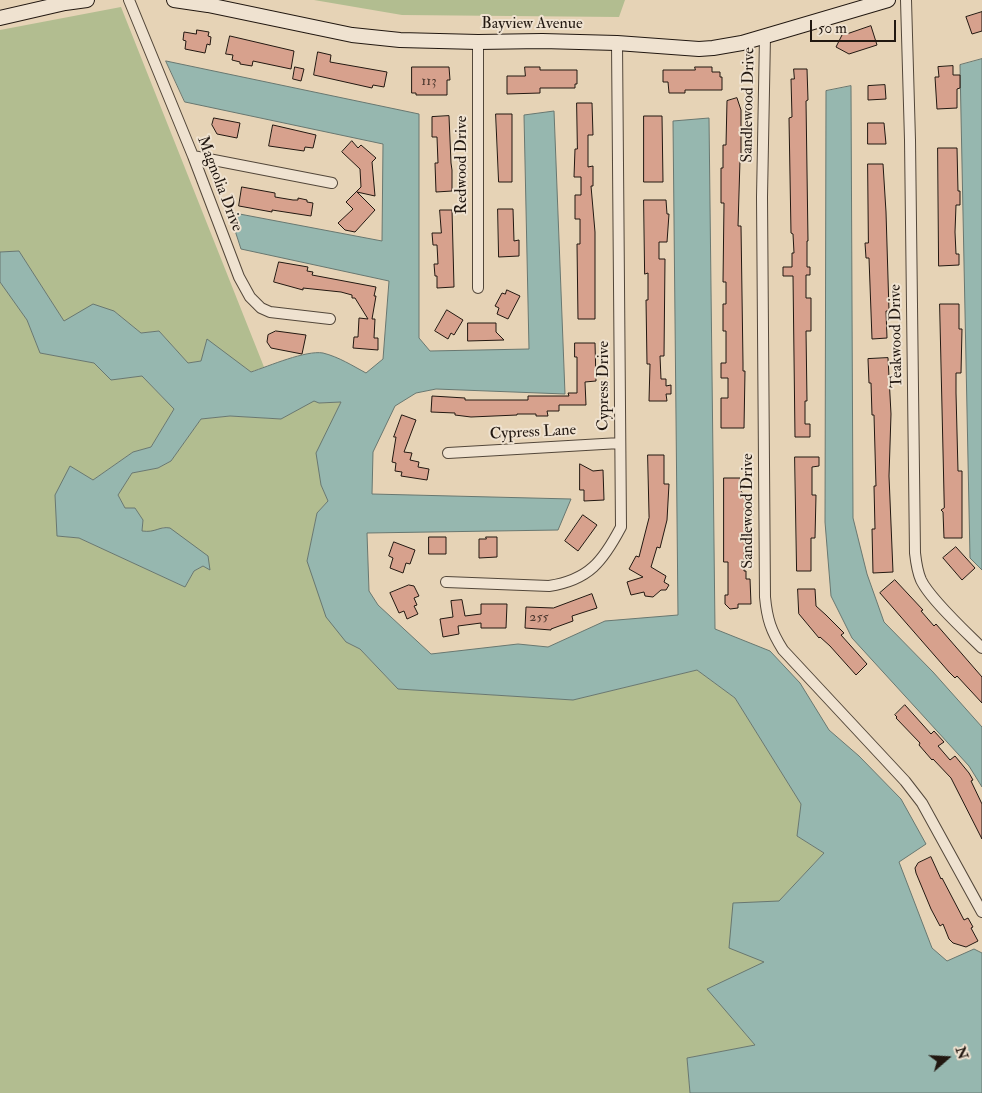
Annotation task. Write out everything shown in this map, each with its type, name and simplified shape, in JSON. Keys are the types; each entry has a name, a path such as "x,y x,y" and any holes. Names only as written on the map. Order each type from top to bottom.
{"main road":[{"path":"0,18 65,2 87,0"},
{"name":"Bayview Avenue","path":"174,0 208,4 352,35 400,40 478,42 542,40 713,48 742,43 888,0"}],"street":[{"name":"Magnolia Drive","path":"129,0 193,156 230,256 250,297 261,308 270,312 330,319"},
{"name":"Teakwood Drive","path":"906,0 910,140 915,553 917,568 922,582 982,648"},
{"name":"Sandlewood Drive","path":"765,36 762,197 765,597 768,619 782,650 905,781 922,803 982,912"},
{"name":"Redwood Drive","path":"478,42 478,288"},
{"name":"Cypress Drive","path":"446,582 550,586 577,580 600,561 621,527 617,43"},
{"path":"193,156 332,183"},
{"name":"Cypress Lane","path":"448,453 620,443"}],"green space":[{"path":"314,0 625,0 619,17 402,15"},
{"path":"121,7 264,367 251,372 207,340 201,361 188,363 159,331 141,333 114,311 64,321 19,251 0,252 0,30"},
{"path":"0,282 27,320 40,353 94,363 111,380 142,376 174,409 151,447 133,452 93,480 70,467 57,536 79,538 185,587 194,571 203,566 210,569 164,527 153,533 142,531 143,520 135,508 125,508 118,495 132,473 158,468 171,461 201,419 230,416 281,419 314,400 319,403 341,402 317,453 321,485 328,501 317,513 307,561 346,642 360,649 398,689 573,700 697,670 735,698 801,804 797,836 824,853 779,901 765,962 708,989 755,1045 687,1058 690,1093 0,1093"}],"water":[{"path":"982,59 982,570 970,558 960,65"},
{"path":"166,61 419,114 419,338 430,351 529,349 524,115 554,111 565,394 436,389 416,393 395,406 373,452 372,494 571,499 558,530 367,533 369,591 378,605 431,654 518,644 548,647 605,621 678,615 673,121 709,118 715,629 770,651 800,683 829,730 859,756 901,799 926,844 899,862 932,948 947,961 974,949 982,953 982,1093 690,1093 687,1058 755,1045 707,989 764,962 729,948 733,903 779,901 824,853 797,836 801,804 735,698 697,670 573,700 398,689 360,649 346,642 326,617 307,561 317,513 328,501 321,485 316,453 341,402 319,403 314,401 281,419 230,416 201,419 171,461 158,468 132,473 118,495 125,508 135,508 143,520 142,531 170,528 208,556 210,570 203,566 194,571 185,587 79,538 57,536 55,495 70,466 93,480 133,452 151,447 174,409 142,376 111,380 94,363 40,353 27,320 0,282 0,252 19,251 64,321 93,304 114,311 141,333 159,331 188,363 201,361 207,339 251,372 287,359 316,353 335,357 366,373 383,359 389,281 241,249 229,212 382,241 383,144 185,102"},
{"path":"851,86 853,518 867,574 884,622 933,672 982,727 982,787 969,766 852,638 831,596 825,522 826,91"}],"building":[{"path":"982,12 982,31 972,34 966,17"},
{"path":"871,26 877,45 849,54 836,47 843,33 846,34"},
{"path":"197,30 209,32 208,36 211,37 210,45 207,44 205,53 185,49 184,32 196,34"},
{"path":"230,36 294,51 291,69 253,61 252,66 240,64 240,62 232,60 233,55 226,54"},
{"path":"318,52 331,55 330,62 387,72 384,87 373,85 372,88 314,75"},
{"path":"953,66 953,75 960,75 960,88 957,89 957,108 937,109 935,77 939,77 938,67"},
{"path":"295,67 304,69 301,81 293,79"},
{"path":"412,67 449,67 450,80 447,80 447,95 416,95 416,93 412,93"},
{"path":"525,67 540,67 540,70 577,70 577,84 575,84 575,88 540,88 540,93 507,94 507,76 525,76"},
{"path":"695,67 712,67 712,72 720,72 722,90 685,90 685,93 669,93 668,82 663,82 663,70 695,70"},
{"path":"794,69 807,69 807,267 810,267 810,275 806,275 806,298 811,298 811,331 806,331 807,401 805,401 805,424 810,424 810,437 795,437 793,276 783,276 783,267 792,267 792,253 794,253 793,234 791,233 789,118 792,117 791,79 794,79"},
{"path":"885,85 886,99 868,100 868,86"},
{"path":"737,98 741,110 738,226 741,226 743,371 745,371 744,428 721,428 721,398 728,398 728,378 721,378 721,363 726,363 726,331 723,331 723,304 726,304 726,282 723,282 724,203 721,203 721,168 723,168 723,145 726,145 727,101"},
{"path":"577,103 592,103 593,135 588,135 588,167 593,166 593,186 591,186 595,232 595,319 578,319 577,244 580,244 580,219 575,219 575,195 581,195 581,177 574,177 575,149 577,149"},
{"path":"496,114 512,114 512,182 499,182"},
{"path":"449,116 452,191 436,192 435,163 438,163 437,137 432,137 432,117"},
{"path":"644,116 662,116 663,182 644,182"},
{"path":"214,118 240,123 237,138 217,134 212,125"},
{"path":"868,123 884,123 886,144 868,144"},
{"path":"273,125 316,135 313,148 305,147 304,151 269,146"},
{"path":"352,141 358,148 361,145 376,158 372,162 375,196 357,192 375,210 355,232 345,230 338,223 353,209 346,202 361,187 360,169 342,152"},
{"path":"938,148 957,148 960,205 956,205 955,232 956,254 959,254 959,265 939,266"},
{"path":"868,164 883,164 889,311 886,311 887,338 872,339 869,258 866,258 865,243 868,243"},
{"path":"242,187 275,193 275,197 307,200 307,202 313,203 311,216 239,206"},
{"path":"644,200 666,200 667,214 669,214 667,242 659,242 659,259 665,259 664,356 660,356 661,379 666,379 666,386 671,385 671,394 666,394 667,401 649,401 650,364 647,364 646,300 648,300 648,273 645,274"},
{"path":"498,209 513,209 514,241 519,240 519,256 499,257"},
{"path":"440,210 452,210 454,287 437,288 434,264 438,264 437,245 433,245 432,233 441,233"},
{"path":"279,262 308,267 307,271 313,272 312,275 376,287 372,319 375,319 374,338 378,338 378,350 353,348 354,337 358,337 359,318 368,319 355,298 352,298 352,295 303,288 303,290 274,282"},
{"path":"507,290 520,296 508,319 497,314 499,308 495,306 502,293 505,294"},
{"path":"940,304 959,304 959,329 962,329 961,373 956,373 956,393 958,471 962,471 962,538 944,538 943,512 941,510 944,508"},
{"path":"447,310 463,320 454,335 451,333 448,339 435,331"},
{"path":"468,323 496,323 496,332 504,340 468,341"},
{"path":"276,331 306,335 302,354 271,348 267,342 268,335"},
{"path":"575,343 595,343 596,381 585,382 586,405 559,405 559,411 547,411 548,416 517,414 471,417 455,415 455,413 431,412 432,396 465,398 465,400 528,400 528,396 569,396 568,393 577,393"},
{"path":"888,358 891,414 889,476 893,572 873,573 872,529 875,529 874,486 876,486 874,415 872,415 868,359"},
{"path":"402,415 416,420 404,452 412,453 410,460 419,462 418,467 429,469 427,480 401,476 402,472 395,471 396,463 392,462 396,437 394,437"},
{"path":"648,455 664,455 664,484 669,484 667,520 660,548 657,547 651,567 666,576 664,582 669,585 666,590 661,590 653,597 645,596 644,592 631,595 627,582 643,577 629,569 636,556 639,557 649,518"},
{"path":"795,457 819,457 819,466 812,467 812,495 816,495 815,538 811,538 811,571 797,571"},
{"path":"580,464 593,471 603,470 604,500 584,501 584,490 580,490"},
{"path":"724,478 740,478 740,490 745,496 744,571 746,571 746,579 750,579 751,604 738,604 738,608 730,609 725,604 725,595 728,595 728,562 724,562"},
{"path":"583,515 597,525 578,551 565,541"},
{"path":"429,537 446,537 446,554 429,554"},
{"path":"486,537 497,537 497,557 479,558 479,539 486,539"},
{"path":"394,542 415,550 410,564 406,563 403,573 390,568 393,558 389,556"},
{"path":"956,547 975,568 962,580 943,558"},
{"path":"895,580 923,610 921,611 934,626 936,624 982,677 982,703 957,676 955,678 949,672 880,593"},
{"path":"409,585 414,586 419,596 414,598 417,605 414,606 418,614 407,619 404,611 399,613 390,593"},
{"path":"798,589 815,589 816,606 844,633 841,635 867,664 856,675 830,646 819,638 799,614"},
{"path":"592,594 597,608 572,616 573,621 551,630 525,628 526,607 553,608"},
{"path":"462,600 465,616 481,614 481,604 507,604 506,628 481,628 481,623 458,626 459,634 443,637 440,619 453,617 451,601"},
{"path":"905,705 931,734 934,731 944,742 938,746 950,760 955,756 969,773 982,804 982,839 951,778 932,760 919,745 920,743 896,718 895,715"},
{"path":"931,857 964,920 968,918 973,927 971,928 978,941 966,947 953,943 949,939 943,924 940,926 916,873 915,868 918,863"}]}
